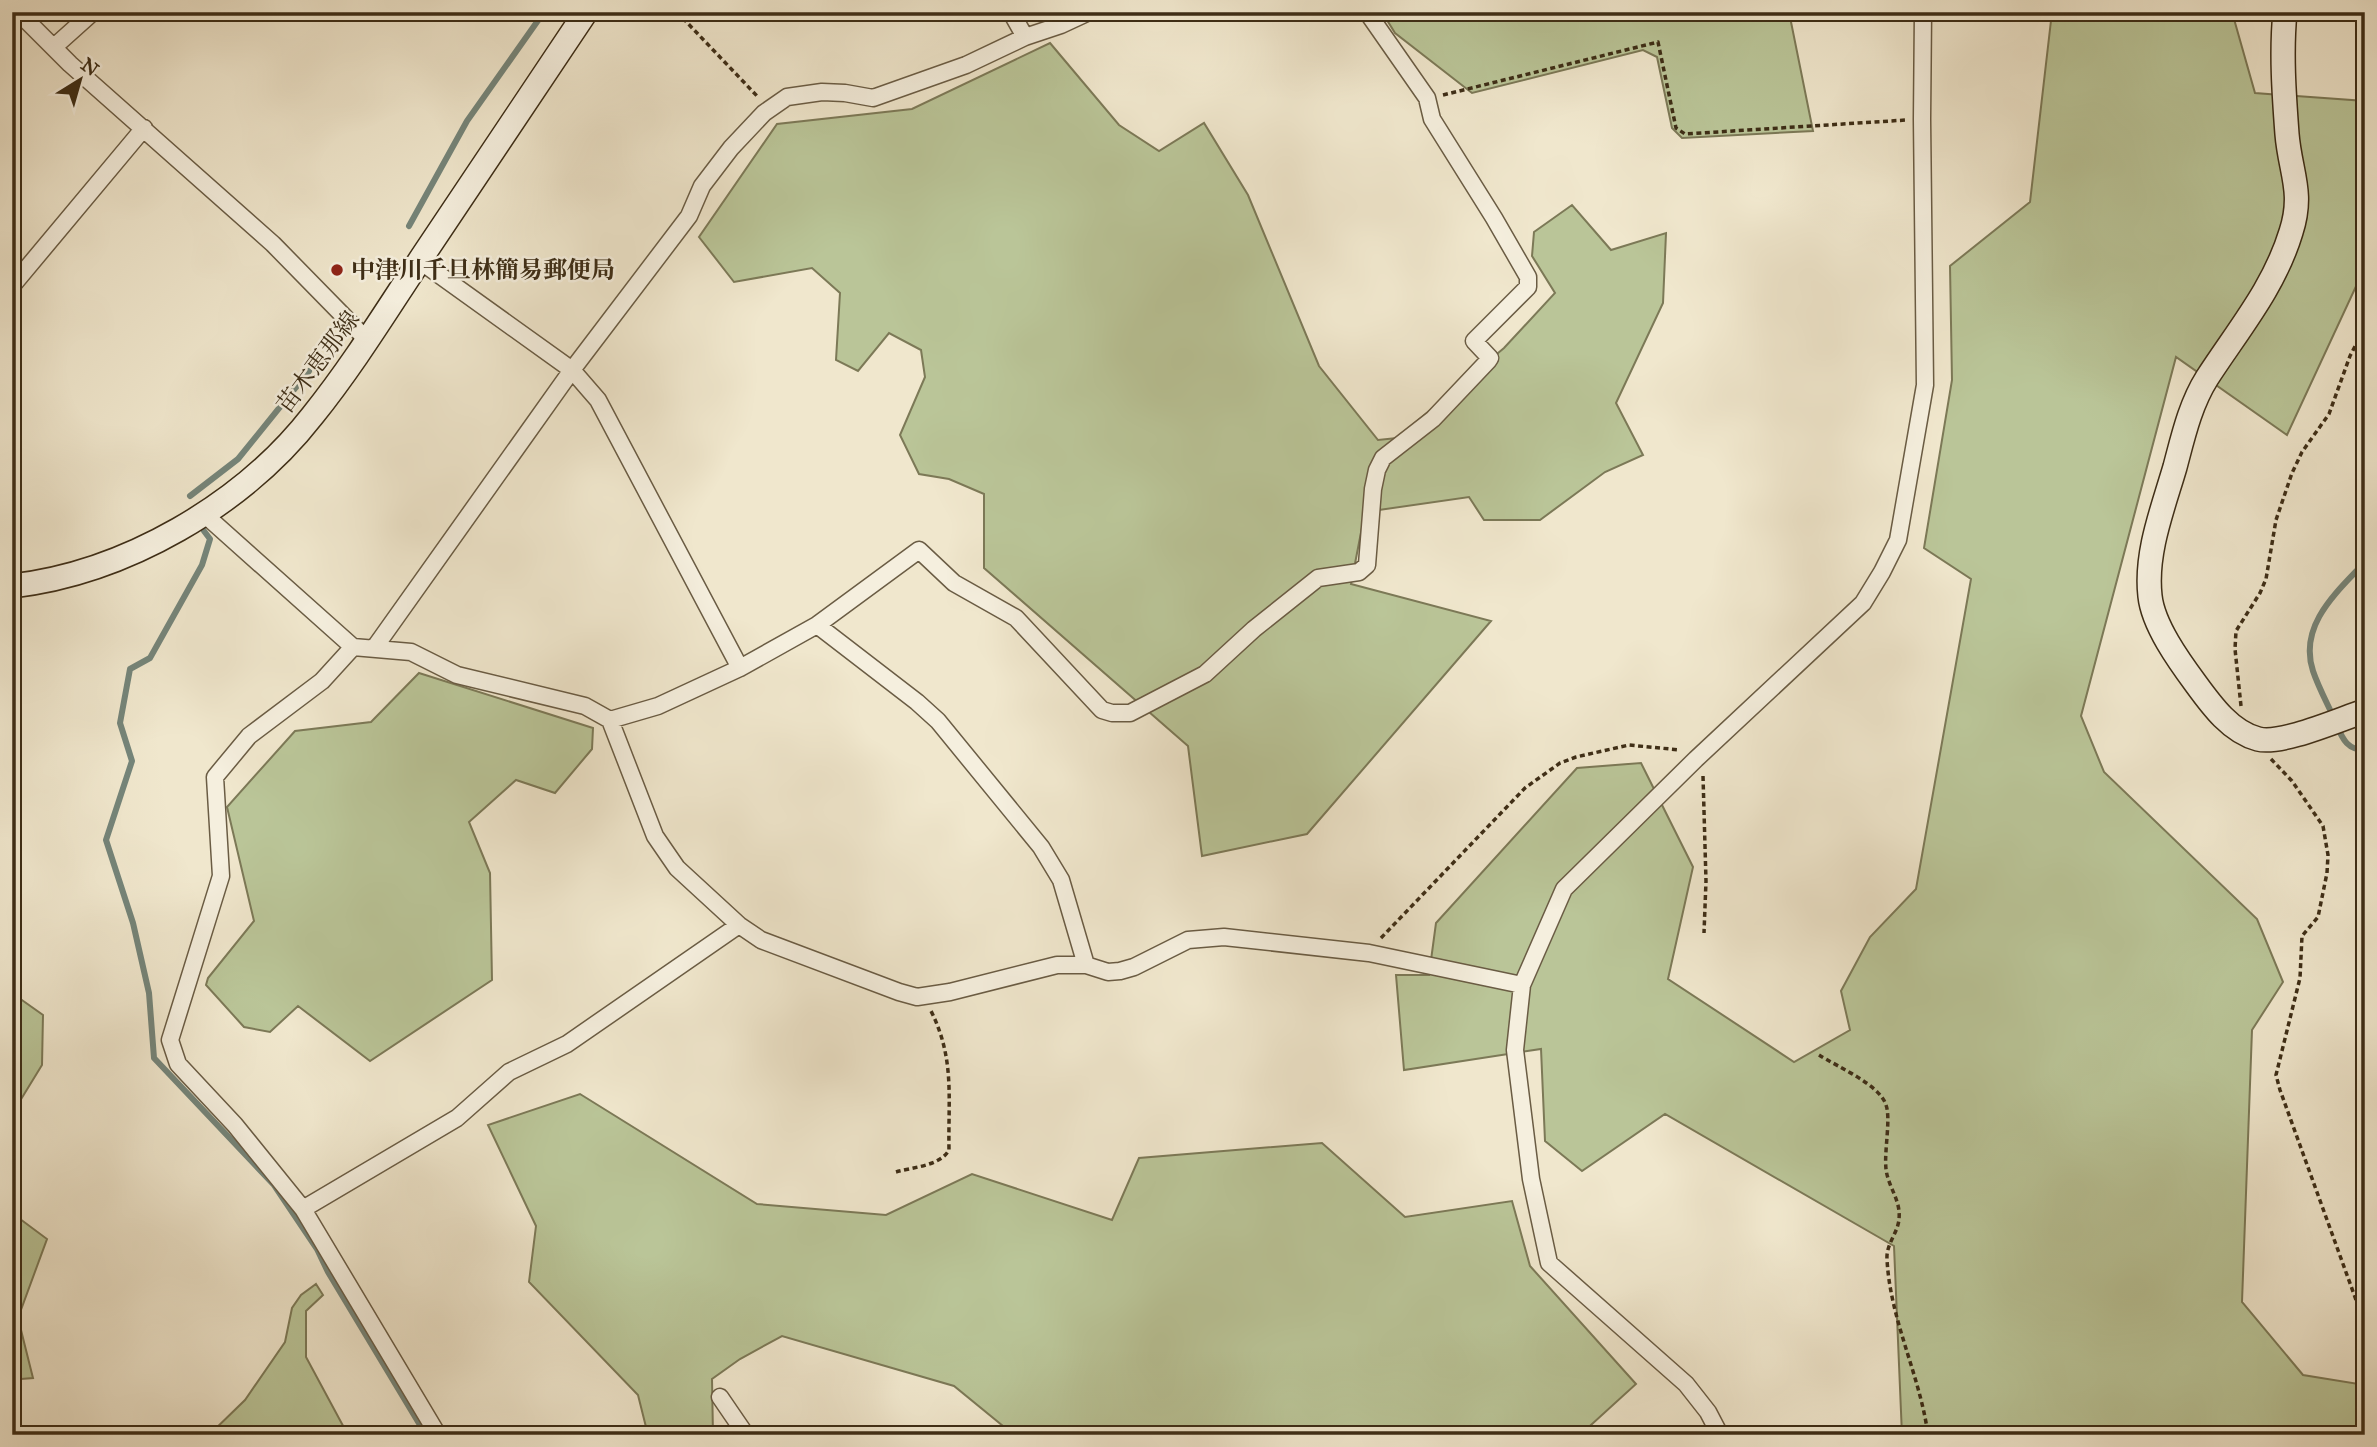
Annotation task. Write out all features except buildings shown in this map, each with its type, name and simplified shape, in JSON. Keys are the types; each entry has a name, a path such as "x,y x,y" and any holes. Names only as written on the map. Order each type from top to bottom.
{"street":[{"path":"18,12 70,64 273,244 368,341"},
{"path":"54,47 93,12"},
{"name":"苗木恵那線","path":"12,586 47,582 123,558 204,514 250,479 285,447 312,417 368,341 586,12"},
{"path":"1011,12 1025,37"},
{"path":"375,647 572,370 689,216 709,176 731,148 768,110 787,97 822,92 873,98 966,65 1025,37 1089,12"},
{"path":"610,720 658,706 740,668 817,625 919,550 954,583 1016,618 1102,710 1121,714 1130,713 1205,674 1254,629 1318,578 1364,569 1367,565 1373,489 1383,458 1433,419 1488,361 1490,358 1474,341 1528,287 1528,277 1433,119 1427,98 1367,12"},
{"path":"1720,1435 1686,1384 1549,1263 1531,1180 1515,1050 1522,985 1564,889 1703,753 1863,603 1898,540 1925,385 1923,12"},
{"path":"2285,12 2282,37 2287,136 2298,195 2291,232 2262,298 2206,380 2190,414 2158,526 2150,566 2150,598 2162,632 2214,709 2266,737 2365,711"},
{"path":"12,286 144,128"},
{"path":"420,261 572,370 598,400 740,668"},
{"path":"204,514 353,647 411,652 457,674 585,706 610,720 655,836 677,867 740,925 761,940 899,992 917,997 950,992 1057,965 1086,965 1108,972 1120,971 1134,967 1188,940 1224,937 1369,953 1522,985"},
{"path":"817,625 938,721 1041,847 1060,880 1086,965"},
{"path":"353,647 322,681 250,736 215,776 221,876 170,1040 178,1064 235,1125 303,1209 438,1435"},
{"path":"303,1209 457,1118 509,1072 567,1044 740,925"},
{"path":"720,1397 746,1435"}],"path":[{"path":"677,12 751,88 768,110"},
{"path":"1427,98 1658,42 1676,128 1685,134 1922,119"},
{"path":"2364,1322 2276,1075 2300,978 2302,936 2318,918 2323,905 2328,855 2323,827 2292,781 2270,757 2266,737 2235,649 2236,631 2266,579 2276,520 2292,473 2302,452 2329,414 2350,356 2365,327"},
{"path":"1369,953 1525,788 1560,763 1629,746 1703,753 1706,881 1704,933"},
{"path":"896,1172 936,1161 944,1157 948,1150 948,1059 942,1033 924,996"},
{"path":"1819,1055 1880,1092 1887,1107 1886,1172 1900,1205 1899,1223 1892,1235 1886,1257 1901,1335 1926,1418 1928,1435"}],"green space":[{"path":"1382,12 1789,12 1813,131 1682,138 1672,128 1657,57 1643,50 1472,93 1395,33"},
{"path":"2052,12 2232,12 2255,93 2365,101 2365,267 2287,435 2176,357 2081,716 2104,772 2257,919 2283,982 2252,1030 2242,1302 2303,1375 2365,1385 2365,1435 1902,1435 1894,1246 1665,1114 1582,1171 1545,1141 1541,1049 1404,1070 1396,975 1429,975 1436,923 1577,768 1641,763 1693,867 1668,979 1794,1062 1850,1030 1841,991 1870,937 1916,889 1971,579 1924,548 1952,380 1950,266 2030,202"},
{"path":"1050,43 1119,125 1159,151 1204,123 1248,195 1319,366 1378,440 1397,438 1504,348 1555,293 1532,256 1534,232 1572,205 1611,250 1666,233 1663,303 1616,403 1643,455 1605,472 1540,520 1484,520 1469,497 1365,512 1351,584 1491,621 1307,834 1202,856 1188,746 984,568 984,494 949,479 919,474 900,435 925,377 921,350 889,333 858,371 836,360 840,293 812,268 734,282 699,237 777,124 912,109"},
{"path":"419,673 593,728 592,749 555,793 516,780 469,822 490,873 492,980 370,1061 298,1006 270,1032 244,1027 206,985 208,978 254,921 227,807 295,731 371,722"},
{"path":"12,993 43,1015 42,1065 12,1114"},
{"path":"580,1094 757,1204 886,1215 972,1174 1112,1220 1139,1158 1322,1143 1405,1217 1512,1201 1530,1266 1636,1384 1580,1435 1014,1435 954,1386 782,1336 740,1359 712,1379 713,1435 648,1435 638,1395 529,1282 536,1226 488,1125"},
{"path":"12,1213 47,1239 18,1318 33,1378 21,1379 12,1371"},
{"path":"316,1284 323,1295 306,1311 306,1357 348,1435 209,1435 245,1400 285,1342 292,1308 301,1295"}],"waterway":[{"path":"409,226 467,121 544,12"},
{"path":"190,496 238,459 309,371"},
{"path":"204,531 210,539 202,565 150,658 130,669 120,723 132,761 106,840 133,923 149,993 154,1058 274,1185 317,1249 328,1272 426,1435"},
{"path":"2333,716 2313,671 2311,639 2315,624 2332,598 2365,562"},
{"path":"2337,726 2347,743 2354,748 2365,750"}],"place":[{"name":"中津川千旦林簡易郵便局","path":"337,270"}]}
